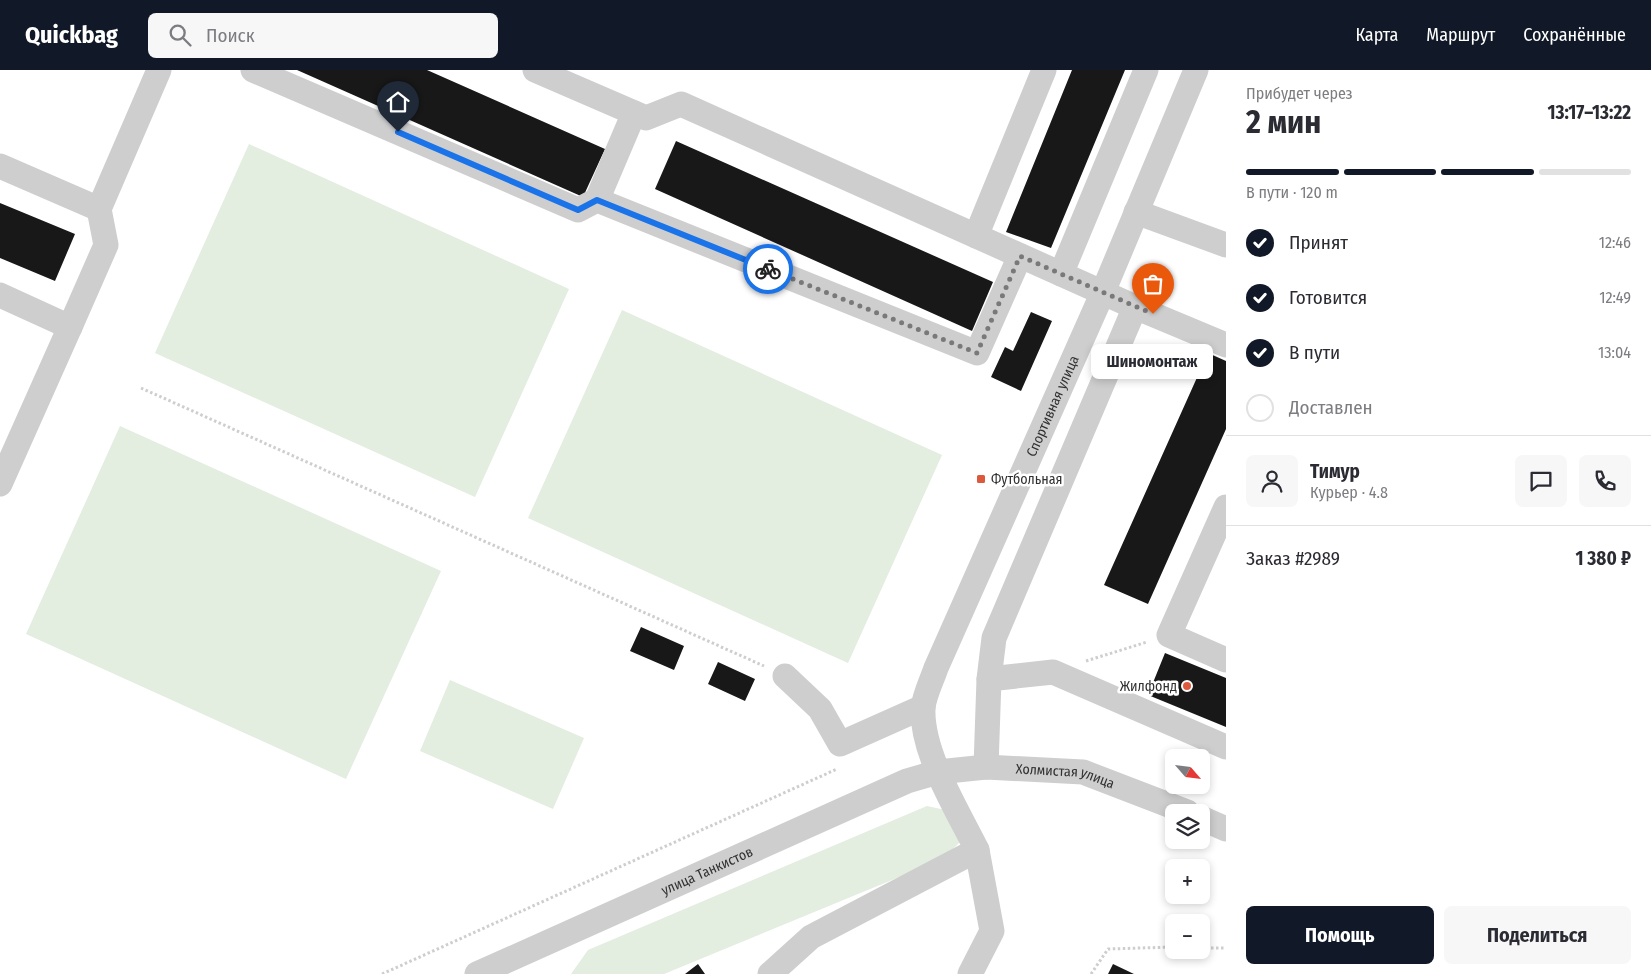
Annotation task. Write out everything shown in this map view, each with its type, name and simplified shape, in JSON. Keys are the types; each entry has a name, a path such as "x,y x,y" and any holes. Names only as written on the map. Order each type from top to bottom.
{"street":[{"path":"0,484 106,245 99,208 159,70"},
{"path":"253,70 578,210 597,200 634,113"},
{"path":"535,70 646,118 680,104 1135,307 1226,345"},
{"path":"1061,274 1146,70"},
{"name":"Спортивная улица","path":"970,974 992,931 978,850 938,772 926,732 923,707 936,668 1103,292 1196,70"},
{"path":"976,236 1040,71"},
{"path":"0,166 99,208"},
{"path":"597,200 977,353 1020,256"},
{"path":"1136,212 1226,245"},
{"path":"0,295 70,327"},
{"path":"986,767 989,680 994,638 1135,307"},
{"path":"1226,507 1169,636 1226,660"},
{"path":"989,680 1053,672 1226,748"},
{"path":"785,676 820,710 840,744 923,707"},
{"name":"Холмистая улица","path":"938,772 986,767 1083,772 1166,804"},
{"name":"улица Танкистов","path":"477,974 907,781 938,772"},
{"path":"1210,822 1226,829"},
{"path":"770,974 811,937 978,850"}],"path":[{"path":"141,388 785,676"},
{"path":"1053,672 1169,636"},
{"path":"382,974 837,769"},
{"path":"1092,974 1108,949 1165,947"},
{"path":"1210,948 1226,948"}],"shaded area":[{"path":"249,144 569,289 475,497 155,353"},
{"path":"622,310 942,455 848,663 528,518"},
{"path":"120,426 441,571 346,779 26,634"},
{"path":"450,680 584,738 553,809 420,751"},
{"path":"927,806 950,811 961,841 943,859 664,974 571,974 588,950"}],"building":[{"path":"297,70 427,70 605,149 583,197"},
{"path":"1072,70 1125,70 1051,248 1006,232"},
{"path":"676,141 993,282 972,331 655,189"},
{"path":"0,203 75,234 55,281 0,258"},
{"path":"1031,312 1052,321 1021,391 991,377 1005,347 1013,351"},
{"path":"1208,353 1226,361 1226,429 1148,604 1104,585"},
{"path":"641,627 684,646 674,670 630,651"},
{"path":"1165,653 1226,678 1226,727 1148,695"},
{"path":"718,662 755,679 745,701 708,684"},
{"path":"698,964 705,974 685,974"},
{"path":"1113,964 1134,974 1108,974"}],"way so far":[{"path":"768,269 977,353 1020,256 1153,314"}],"place":[{"name":"Шиномонтаж","path":"1153,314"},
{"name":"Футбольная","path":"981,479"},
{"name":"Жилфонд","path":"1187,686"}],"route":[{"path":"398,132 578,210 597,200 768,269"}]}
